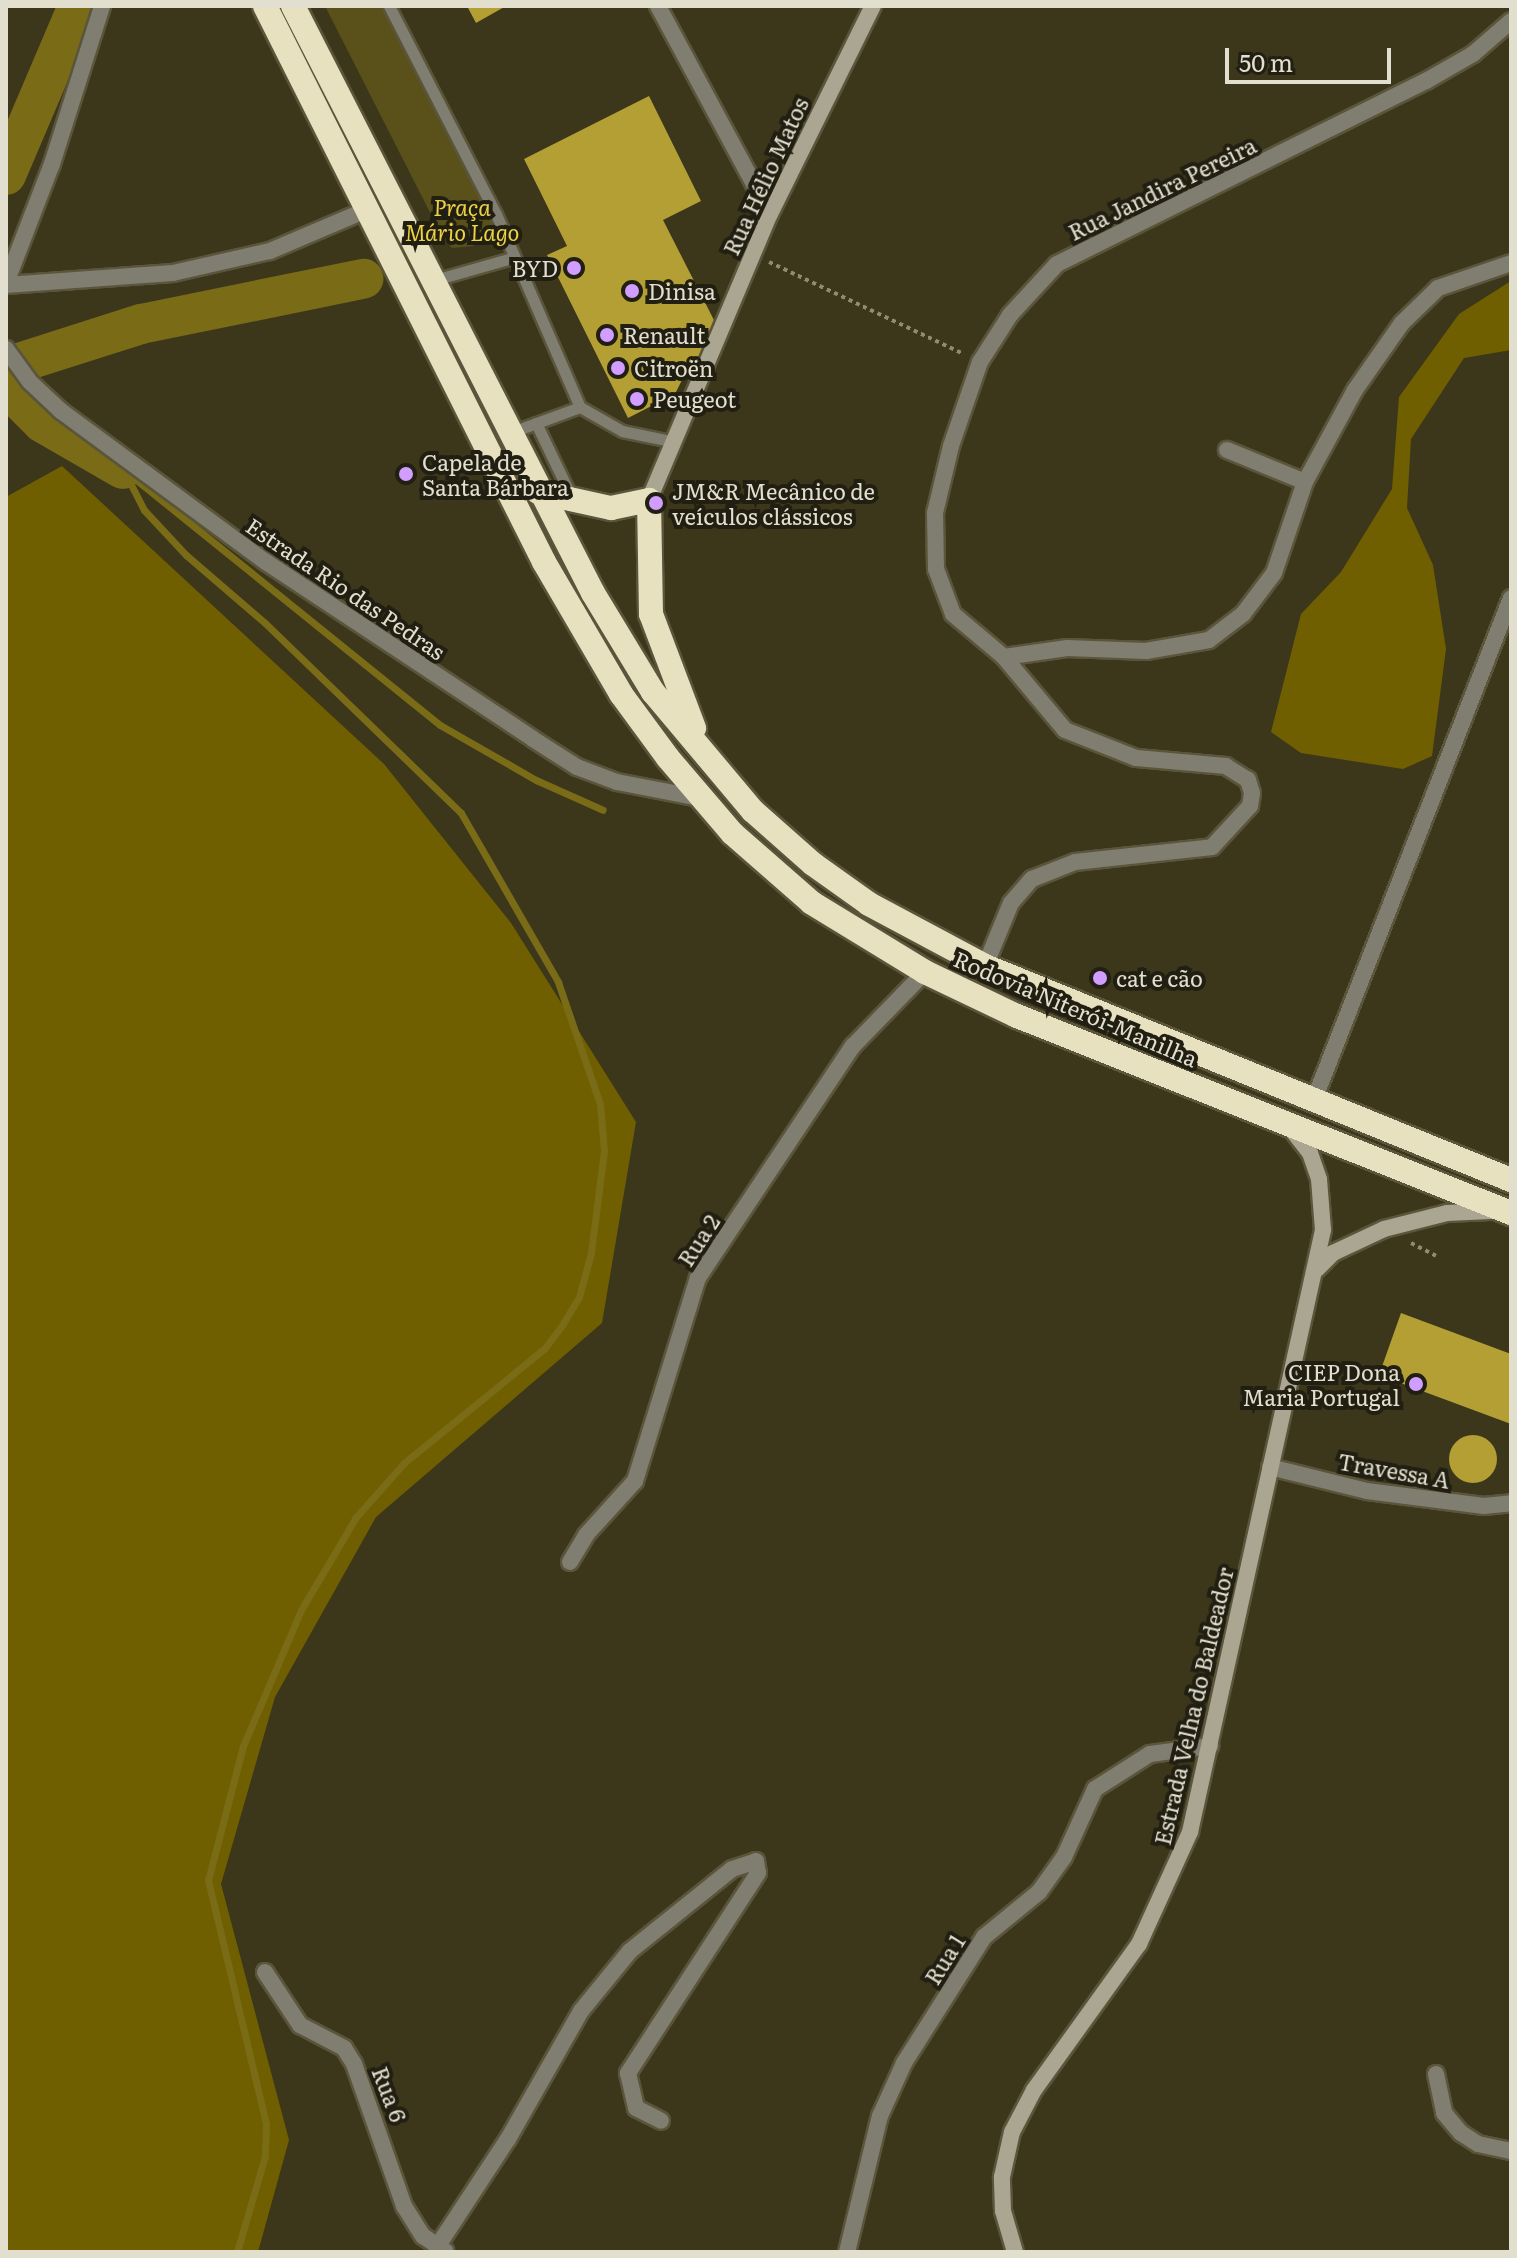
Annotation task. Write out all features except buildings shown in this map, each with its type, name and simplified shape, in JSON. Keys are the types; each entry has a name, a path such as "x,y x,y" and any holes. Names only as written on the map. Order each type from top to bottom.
{"highway":[{"name":"Rodovia Niterói-Manilha","path":"265,6 364,211 544,562 621,694 700,798 812,903 925,972 1017,1016 1511,1213"},
{"name":"Rodovia Niterói-Manilha","path":"293,6 430,282 512,432 538,492 621,642 709,761 753,811 813,864 869,904 985,966 1511,1180"},
{"path":"538,492 611,508 649,500 651,614 709,761"}],"main road":[{"name":"Rua Hélio Matos","path":"649,500 770,214 873,6"},
{"name":"Estrada Velha do Baldeador","path":"1015,2252 1003,2211 1002,2177 1012,2132 1034,2090 1139,1944 1172,1880 1190,1832 1316,1270 1324,1202 1310,1153 1289,1126"},
{"path":"1316,1270 1355,1240 1415,1219 1479,1209 1511,1213"}],"street":[{"path":"102,6 52,164 6,284 173,273 270,251 364,211"},
{"path":"658,6 770,214"},
{"name":"Rua Jandira Pereira","path":"985,966 1011,903 1032,879 1075,862 1212,847 1250,806 1252,793 1248,780 1226,766 1136,758 1065,730 1004,657 953,614 936,569 935,513 951,446 980,362 1010,315 1057,264 1426,81 1473,54 1511,21"},
{"path":"1004,657 1067,648 1146,651 1209,640 1243,614 1274,573 1305,482 1355,390 1402,323 1438,288 1511,263"},
{"name":"Estrada Rio das Pedras","path":"8,352 29,381 61,411 266,562 577,767 617,782 700,798"},
{"path":"1227,450 1305,482"},
{"path":"1314,1100 1511,598"},
{"name":"Rua 2","path":"570,1562 586,1535 635,1481 698,1278 853,1046 925,972"},
{"name":"Travessa A","path":"1270,1467 1380,1493 1484,1506 1511,1503"},
{"name":"Rua 1","path":"847,2252 880,2116 904,2063 984,1937 1039,1892 1064,1857 1095,1789 1150,1754 1210,1746"},
{"path":"441,2250 581,2011 630,1951 732,1869 756,1861 758,1873 628,2073 636,2108 661,2121"},
{"name":"Rua 6","path":"265,1972 300,2025 344,2048 354,2064 404,2206 441,2250"},
{"path":"1436,2074 1444,2113 1461,2133 1478,2144 1511,2151"}],"lane":[{"path":"389,6 443,106 580,407 622,431 675,442"},
{"path":"430,282 512,258"},
{"path":"512,432 580,407"},
{"path":"536,423 574,502"}],"path":[{"path":"753,254 980,362"}],"green space":[{"name":"Praça Mário Lago","path":"325,6 384,6 495,223 473,246 452,248 443,238"}],"shaded area":[{"path":"1511,281 1511,350 1464,358 1411,439 1407,508 1433,565 1446,649 1432,756 1403,769 1301,753 1271,732 1301,614 1341,572 1392,489 1399,397 1459,314"},
{"path":"62,466 384,764 511,923 636,1122 602,1323 376,1517 275,1697 221,1884 289,2140 258,2252 6,2252 6,497"}],"waterway":[{"path":"6,175 78,6"},
{"path":"6,367 141,324 363,279"},
{"path":"6,386 43,423 123,469"},
{"path":"123,469 144,510 186,555 265,623 461,813 558,982 600,1104 604,1151 591,1253 579,1297 563,1324 545,1348 404,1463 356,1517 301,1610 243,1746 208,1880 266,2123 265,2156 237,2252"},
{"path":"124,470 440,725 536,780 603,810"}],"place":[{"name":"BYD","path":"574,268"},
{"name":"Dinisa","path":"632,291"},
{"name":"Renault","path":"607,335"},
{"name":"Citroën","path":"618,368"},
{"name":"Peugeot","path":"637,399"},
{"name":"Capela de Santa Bárbara","path":"406,474"},
{"name":"JM&R Mecânico de veículos clássicos","path":"656,503"},
{"name":"cat e cão","path":"1100,978"},
{"name":"CIEP Dona Maria Portugal","path":"1416,1384"}]}
